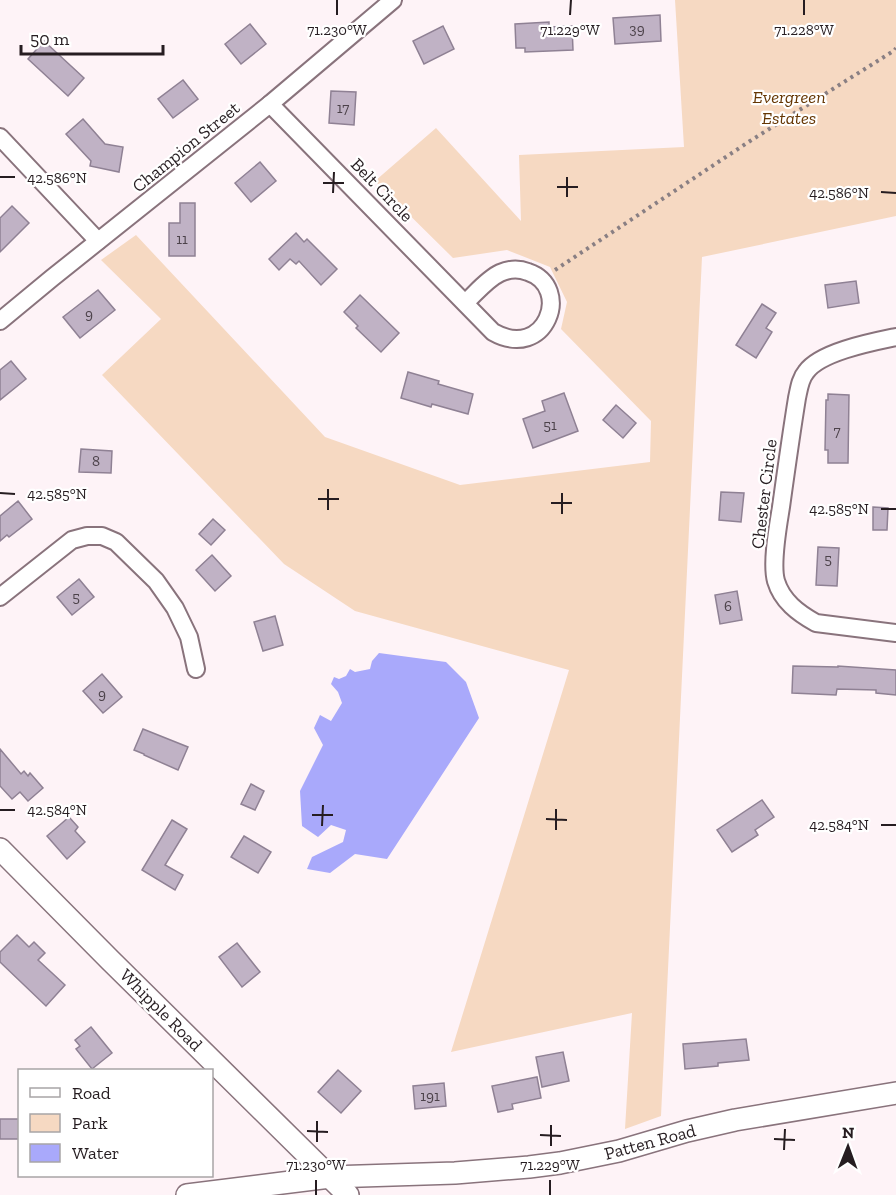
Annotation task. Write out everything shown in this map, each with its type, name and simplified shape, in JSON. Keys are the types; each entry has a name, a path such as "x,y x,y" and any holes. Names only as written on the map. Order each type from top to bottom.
{"street":[{"name":"Champion Street","path":"0,321 270,104 393,0"},
{"name":"Belt Circle","path":"270,104 493,332 504,338 515,340 527,338 545,324 550,313 551,301 548,290 541,280"},
{"path":"0,137 98,241"},
{"path":"465,303 498,273 520,269 532,273 541,280"},
{"name":"Chester Circle","path":"896,337 848,348 822,359 810,367 801,380 796,398 775,545 775,578 791,606 816,623 896,633"},
{"path":"0,597 72,540 87,536 102,536 116,542 156,581 175,608 189,637 196,669"},
{"name":"Whipple Road","path":"0,849 348,1195"},
{"name":"Patten Road","path":"187,1195 330,1177 455,1173 560,1163 619,1151 735,1120 896,1093"}],"path":[{"path":"541,280 750,141 896,48"}],"green space":[{"name":"Evergreen Estates","path":"675,0 896,0 896,216 702,257 661,1116 625,1129 632,1013 451,1052 569,670 355,611 284,564 102,375 161,319 101,260 136,235 325,437 460,485 650,462 651,421 561,329 567,302 550,267 507,250 453,258 375,181 436,128 521,221 519,155 684,147"}],"water":[{"path":"379,653 446,662 466,682 479,718 387,859 355,854 330,873 307,869 312,857 343,842 346,830 331,825 318,837 302,826 300,791 323,745 314,728 320,715 331,721 342,703 338,692 331,684 334,677 339,679 346,676 350,669 355,672 370,669 372,661"}],"building":[{"path":"660,15 661,41 615,44 613,18"},
{"path":"549,22 549,27 572,26 573,50 525,52 525,48 516,48 515,24"},
{"path":"250,24 266,44 241,64 225,44"},
{"path":"443,26 454,49 424,64 413,41"},
{"path":"44,41 84,78 68,96 28,59"},
{"path":"183,80 198,99 173,118 158,99"},
{"path":"331,91 356,92 354,125 329,123"},
{"path":"83,119 105,144 123,147 119,172 90,166 91,161 66,134"},
{"path":"260,162 276,181 251,202 235,183"},
{"path":"180,203 195,203 195,256 169,256 169,223 180,223"},
{"path":"12,206 29,223 0,252 0,218"},
{"path":"296,233 304,242 307,239 337,269 321,285 299,261 296,264 290,259 279,270 269,259"},
{"path":"856,281 859,303 828,308 825,285"},
{"path":"98,290 115,310 80,338 63,317"},
{"path":"360,295 399,333 381,352 356,328 358,326 344,312"},
{"path":"762,304 776,313 766,328 772,332 756,358 736,345"},
{"path":"11,361 26,379 0,400 0,370"},
{"path":"408,372 473,394 468,414 401,398"},
{"path":"564,393 578,431 533,448 523,419 545,411 542,401"},
{"path":"828,394 849,395 848,463 828,463 828,450 825,450"},
{"path":"616,405 636,423 623,438 603,420"},
{"path":"81,449 112,451 111,473 79,472"},
{"path":"721,492 744,493 741,522 719,520"},
{"path":"18,501 32,519 9,537 7,535 0,541 0,516"},
{"path":"873,507 888,508 887,530 873,530"},
{"path":"213,519 225,530 211,545 199,534"},
{"path":"818,547 839,548 837,586 816,585"},
{"path":"212,555 231,576 215,591 196,570"},
{"path":"79,579 94,597 72,615 57,597"},
{"path":"737,591 742,620 720,624 715,595"},
{"path":"275,616 283,645 263,651 254,622"},
{"path":"793,666 896,670 896,695 876,693 876,690 837,689 836,695 792,693"},
{"path":"102,674 122,697 103,713 83,691"},
{"path":"143,729 188,747 178,770 134,750"},
{"path":"0,749 21,774 24,771 28,776 30,773 43,788 28,801 20,792 12,799 0,786"},
{"path":"251,784 264,791 255,810 241,804"},
{"path":"762,800 774,817 755,830 758,835 732,852 717,830"},
{"path":"69,817 78,827 75,831 85,842 67,859 47,836"},
{"path":"172,820 187,829 165,865 183,875 175,890 142,870"},
{"path":"244,836 271,852 258,873 231,857"},
{"path":"17,935 29,947 34,942 45,953 38,960 65,985 46,1006 0,962 0,952"},
{"path":"237,943 260,972 242,987 219,957"},
{"path":"91,1027 112,1053 92,1069 76,1049 80,1046 75,1040"},
{"path":"746,1039 749,1060 685,1069 683,1044"},
{"path":"563,1052 569,1081 542,1087 536,1057"},
{"path":"338,1070 361,1091 341,1113 318,1092"},
{"path":"537,1077 541,1098 512,1104 513,1109 498,1112 492,1086"},
{"path":"444,1083 446,1106 415,1109 413,1086"},
{"path":"0,1119 18,1119 18,1139 0,1139"}]}
